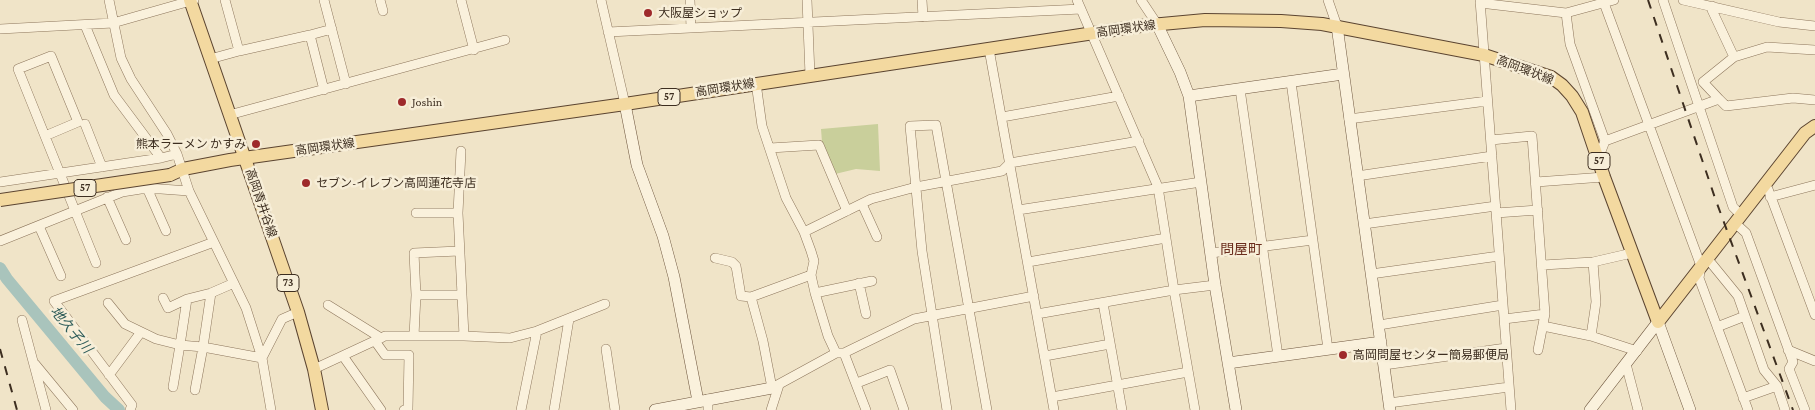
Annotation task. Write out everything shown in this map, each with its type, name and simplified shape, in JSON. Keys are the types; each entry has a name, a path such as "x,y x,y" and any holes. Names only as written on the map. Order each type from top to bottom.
{"main road":[{"name":"高岡青井谷線","path":"192,0 210,60 246,158 298,312 314,369 322,410"},
{"name":"高岡環状線","path":"0,192 166,167 183,169 246,158 625,104 1157,24 1205,20 1272,21 1337,26 1484,55 1551,77 1562,85 1582,112 1658,322"},
{"path":"1658,322 1738,219 1767,192 1805,133 1815,126"},
{"name":"高岡環状線","path":"0,200 166,167"}],"street":[{"path":"108,0 122,58 131,79 167,134 183,169 189,190 246,308 262,358 271,410"},
{"path":"0,28 113,23 192,0"},
{"path":"225,0 238,51"},
{"path":"324,0 346,84"},
{"path":"380,0 382,11"},
{"path":"461,0 474,50"},
{"path":"601,0 637,165 663,236 705,404"},
{"path":"690,0 691,28"},
{"path":"807,0 810,75"},
{"path":"922,0 923,17"},
{"path":"1141,0 1157,24 1180,72 1189,96 1215,285 1236,410"},
{"path":"1328,0 1337,26 1389,406 1509,387"},
{"path":"1511,410 1480,1 1566,13 1614,0"},
{"path":"1663,0 1733,207 1746,233 1788,350 1792,362 1789,369 1805,410"},
{"path":"1683,0 1779,22 1815,26"},
{"path":"1604,3 1648,125 1704,262 1738,296 1764,370 1777,386 1785,410"},
{"path":"608,32 923,17 1079,4 1158,187 1195,410"},
{"path":"1712,6 1712,10 1734,57"},
{"path":"1566,13 1570,44 1605,140 1598,159"},
{"path":"85,25 114,95 166,167"},
{"path":"210,60 238,51 332,29"},
{"path":"310,35 324,90"},
{"path":"229,115 474,50 505,40"},
{"path":"1815,50 1767,47 1734,57 1703,82 1726,106 1793,98 1815,100"},
{"path":"989,49 1054,410"},
{"path":"45,136 78,122 51,56 18,69 96,263"},
{"path":"1189,96 1344,74"},
{"path":"1291,82 1328,349"},
{"path":"756,83 762,126 786,198 804,232 814,261 810,275 828,336 857,383 866,410"},
{"path":"1240,89 1278,356"},
{"path":"1002,116 1119,96"},
{"path":"1605,140 1719,99"},
{"path":"1349,119 1487,100"},
{"path":"85,124 102,167"},
{"path":"947,410 922,251 910,126 936,125 987,410"},
{"path":"1491,140 1532,136 1543,265 1545,314 1538,350"},
{"path":"804,232 871,199 916,187 1002,171 1010,163 1139,140"},
{"path":"770,148 819,145 847,211"},
{"path":"461,151 458,213 464,336"},
{"path":"0,182 102,167 166,167 177,154"},
{"path":"1357,176 1492,156"},
{"path":"1536,182 1604,176"},
{"path":"1018,210 1158,187 1201,182"},
{"path":"1815,185 1767,192 1815,315"},
{"path":"0,241 122,192 147,188 189,190"},
{"path":"147,188 166,231"},
{"path":"108,197 126,240"},
{"path":"862,204 877,237"},
{"path":"1364,224 1496,209 1538,210"},
{"path":"416,213 458,213"},
{"path":"39,226 61,276"},
{"path":"1028,262 1166,238"},
{"path":"1211,253 1313,240"},
{"path":"130,410 132,405 54,301 214,242"},
{"path":"414,336 416,295 414,253 460,251"},
{"path":"1543,265 1593,262 1632,253"},
{"path":"1372,274 1499,256"},
{"path":"715,258 732,262 736,266 741,296 751,296 810,275"},
{"path":"1591,336 1596,302 1593,262"},
{"path":"1704,262 1699,278 1748,410"},
{"path":"814,293 872,281"},
{"path":"163,298 168,308 187,299 211,293 234,283"},
{"path":"859,283 866,314"},
{"path":"1037,314 1174,290 1215,285"},
{"path":"195,390 211,293"},
{"path":"416,295 462,295"},
{"path":"751,296 776,387 771,410"},
{"path":"662,409 705,404 776,387 840,353 914,318 1034,296"},
{"path":"173,386 187,299"},
{"path":"1103,302 1122,410"},
{"path":"108,303 125,324 156,339 262,358"},
{"path":"314,369 385,336 510,338 537,331 605,304"},
{"path":"328,305 378,340 385,355 409,355 408,409 404,410"},
{"path":"1378,325 1503,305"},
{"path":"262,358 282,319 298,312"},
{"path":"1504,319 1545,314"},
{"path":"1717,327 1745,316"},
{"path":"554,410 568,319"},
{"path":"22,320 46,410"},
{"path":"1590,410 1658,322"},
{"path":"1658,322 1690,410"},
{"path":"1543,326 1591,336 1637,351"},
{"path":"521,410 537,331"},
{"path":"109,375 141,332"},
{"path":"1228,363 1380,342"},
{"path":"1044,356 1110,344"},
{"path":"606,348 615,410"},
{"path":"1384,365 1506,348"},
{"path":"1788,350 1815,362"},
{"path":"343,356 381,410"},
{"path":"33,361 73,410"},
{"path":"1626,364 1638,410"},
{"path":"857,383 890,370 904,410"},
{"path":"1052,397 1188,372"},
{"path":"1744,398 1777,386"}],"green space":[{"path":"878,124 880,171 856,169 835,174 822,142 821,129"}],"waterway":[{"name":"地久子川","path":"0,268 7,279 105,397 119,410"}],"railway":[{"path":"1648,0 1715,198 1793,410"},
{"path":"0,349 17,410"}],"place":[{"name":"大阪屋ショップ","path":"648,13"},
{"name":"Joshin","path":"402,102"},
{"name":"熊本ラーメン かすみ","path":"256,144"},
{"name":"セブン-イレブン高岡蓮花寺店","path":"306,183"},
{"name":"高岡問屋センター簡易郵便局","path":"1343,355"}],"district":[{"name":"問屋町","path":"1241,250"}]}
